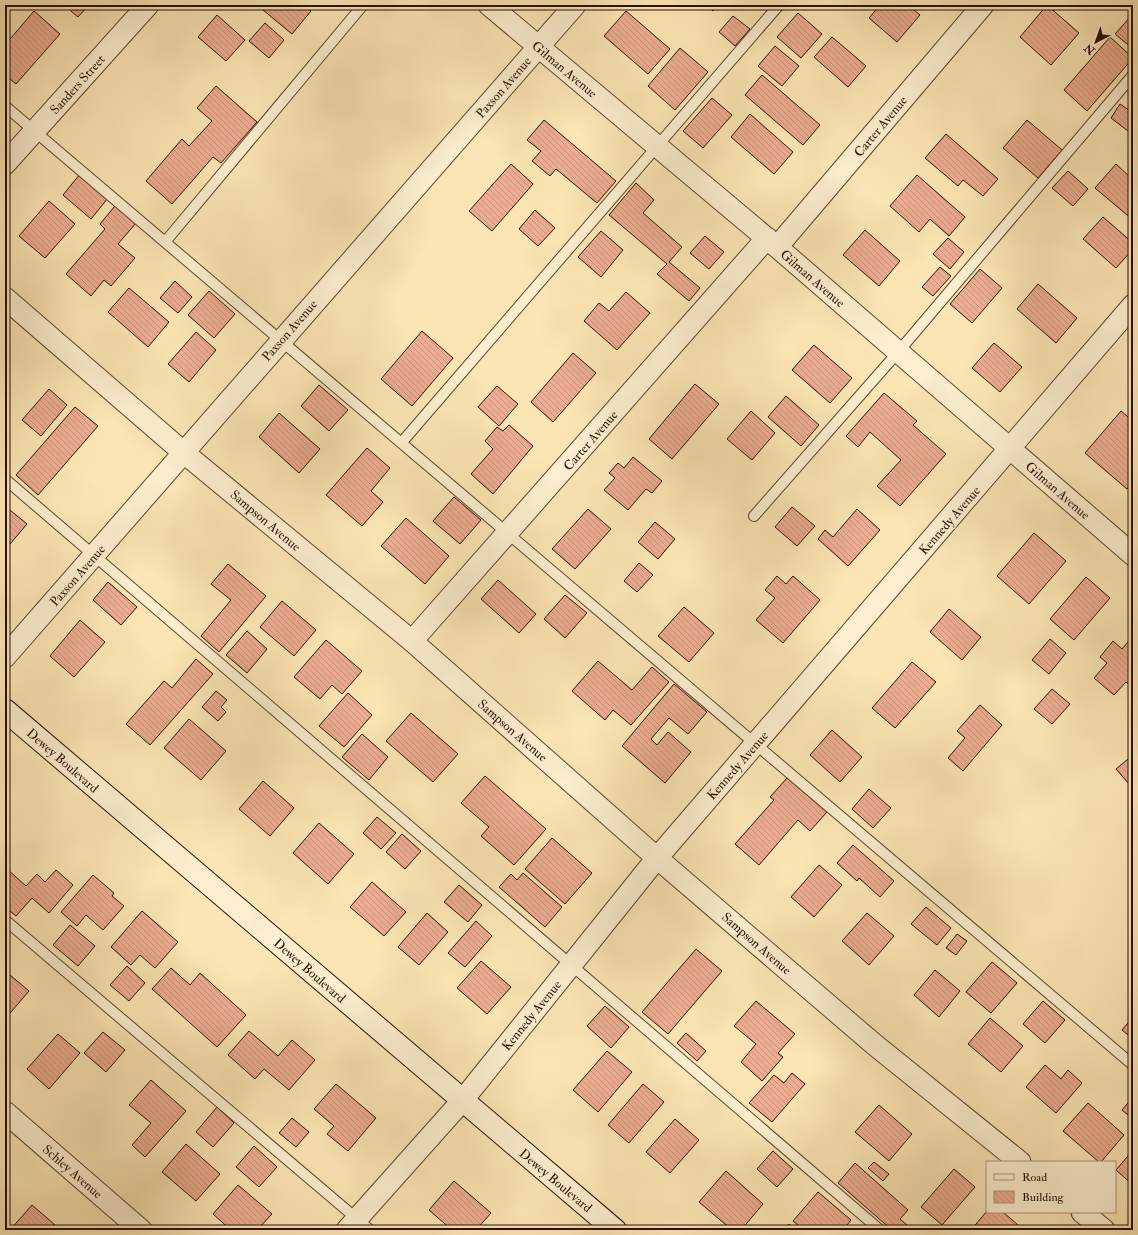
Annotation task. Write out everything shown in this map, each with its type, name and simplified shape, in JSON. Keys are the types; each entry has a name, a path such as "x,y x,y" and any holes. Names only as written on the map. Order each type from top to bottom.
{"street":[{"name":"Sanders Street","path":"5,164 148,5"},
{"name":"Gilman Avenue","path":"489,5 772,242 1011,448 1130,548"},
{"name":"Paxson Avenue","path":"5,657 575,5"},
{"name":"Carter Avenue","path":"412,641 508,532 772,242 983,5"},
{"name":"Sampson Avenue","path":"5,298 183,452 412,641 657,858 875,1045 1019,1161"},
{"name":"Kennedy Avenue","path":"358,1226 462,1101 657,858 1133,305"},
{"name":"Dewey Boulevard","path":"5,710 615,1230"},
{"name":"Schley Avenue","path":"5,1112 141,1230"},
{"path":"1083,1213 1104,1230"}],"lane":[{"path":"165,242 363,5"},
{"path":"402,442 779,5"},
{"path":"754,516 899,351 1133,75"},
{"path":"5,106 508,532 1133,1065"},
{"path":"5,479 880,1230"},
{"path":"5,920 358,1226"}],"building":[{"path":"64,5 89,5 78,17"},
{"path":"257,5 304,5 311,11 292,34"},
{"path":"706,5 719,5 713,11"},
{"path":"880,5 908,5 920,15 897,42 869,18"},
{"path":"1047,5 1079,33 1051,65 1020,37"},
{"path":"34,11 60,34 16,84 5,75 5,45"},
{"path":"626,11 670,49 648,74 604,36"},
{"path":"798,13 822,34 801,58 777,37"},
{"path":"1133,14 1133,49 1115,34"},
{"path":"217,15 245,40 226,61 198,37"},
{"path":"733,16 750,29 735,46 719,32"},
{"path":"265,23 284,40 269,58 249,41"},
{"path":"832,37 866,66 848,87 814,57"},
{"path":"1110,37 1133,58 1087,111 1064,90"},
{"path":"775,46 799,66 782,86 758,66"},
{"path":"680,48 708,72 675,110 648,86"},
{"path":"762,75 820,125 803,145 745,95"},
{"path":"216,86 257,122 221,163 213,157 172,204 146,181 182,139 189,146 212,121 197,108"},
{"path":"712,98 732,115 703,148 683,131"},
{"path":"1120,104 1133,113 1132,134 1111,118"},
{"path":"750,114 793,152 774,174 731,137"},
{"path":"544,120 616,181 597,203 556,169 550,176 532,161 541,151 527,140"},
{"path":"1027,120 1062,150 1038,178 1003,148"},
{"path":"946,134 998,179 983,196 963,180 958,186 925,158"},
{"path":"511,164 533,184 492,231 469,211"},
{"path":"1116,164 1133,180 1133,220 1095,188"},
{"path":"1068,171 1088,189 1073,206 1052,188"},
{"path":"80,174 108,198 91,219 63,195"},
{"path":"917,175 965,217 949,236 930,219 919,232 890,206"},
{"path":"636,183 654,200 643,213 682,247 669,262 700,288 689,301 657,274 667,264 609,215"},
{"path":"49,201 75,224 45,258 19,236"},
{"path":"115,206 136,223 118,244 135,258 111,286 104,280 91,296 66,274 105,229 100,224"},
{"path":"535,210 555,228 538,246 519,229"},
{"path":"1103,217 1133,243 1133,249 1116,268 1083,239"},
{"path":"865,230 900,261 879,286 843,255"},
{"path":"601,231 623,250 601,277 578,257"},
{"path":"705,236 724,252 709,269 690,253"},
{"path":"948,238 964,252 950,269 933,254"},
{"path":"940,267 951,276 933,296 922,287"},
{"path":"980,269 1002,288 972,323 950,304"},
{"path":"175,281 192,297 178,313 160,298"},
{"path":"1038,284 1077,318 1056,343 1017,309"},
{"path":"129,288 169,322 148,347 108,312"},
{"path":"209,291 235,314 214,338 188,315"},
{"path":"626,292 650,313 617,350 584,321 599,303 609,311"},
{"path":"422,331 453,358 412,406 381,379"},
{"path":"196,332 216,350 189,382 168,364"},
{"path":"994,343 1022,367 1000,392 972,368"},
{"path":"814,345 852,378 830,403 792,370"},
{"path":"573,353 596,373 553,422 531,402"},
{"path":"695,384 719,404 672,459 649,439"},
{"path":"319,385 348,410 329,431 301,406"},
{"path":"497,386 518,404 499,426 478,407"},
{"path":"49,389 67,405 41,436 22,420"},
{"path":"884,393 917,421 913,425 946,454 900,506 877,486 901,460 870,432 858,447 846,436"},
{"path":"786,396 819,425 801,446 768,417"},
{"path":"75,407 98,426 38,495 16,475"},
{"path":"751,411 775,433 752,460 727,439"},
{"path":"1121,411 1133,421 1133,481 1127,489 1085,453"},
{"path":"279,413 320,449 299,473 259,437"},
{"path":"509,425 533,446 493,494 471,474 493,449 485,441 497,427 503,431"},
{"path":"367,448 390,468 371,491 383,502 362,526 326,495"},
{"path":"633,457 662,481 652,493 646,489 628,510 604,490 615,478 609,473 618,463 624,468"},
{"path":"454,497 481,520 460,544 433,521"},
{"path":"5,506 27,524 10,544 5,540"},
{"path":"792,507 815,526 797,546 775,527"},
{"path":"588,509 611,529 575,569 552,549"},
{"path":"857,509 880,530 848,566 818,539 825,530 833,537"},
{"path":"406,518 449,556 425,584 381,546"},
{"path":"655,522 675,539 658,559 638,542"},
{"path":"1034,533 1066,561 1029,604 997,576"},
{"path":"639,563 653,575 637,592 624,581"},
{"path":"228,564 266,596 219,652 201,636 231,600 211,584"},
{"path":"777,576 786,584 793,576 820,600 783,643 756,620 775,598 765,590"},
{"path":"1086,577 1110,598 1074,640 1050,619"},
{"path":"498,580 536,614 519,633 481,599"},
{"path":"108,582 137,607 121,625 93,600"},
{"path":"565,595 587,613 565,638 544,619"},
{"path":"282,601 316,630 294,656 260,627"},
{"path":"684,607 714,633 689,662 658,636"},
{"path":"949,609 981,637 962,660 930,632"},
{"path":"80,620 105,642 74,677 50,656"},
{"path":"247,631 267,649 247,673 226,655"},
{"path":"1133,636 1133,688 1126,682 1114,695 1094,678 1107,663 1100,657 1113,641 1122,649"},
{"path":"1050,639 1066,653 1049,674 1032,660"},
{"path":"326,640 362,671 342,694 332,685 320,699 294,677"},
{"path":"196,659 213,674 150,745 126,724 164,681 172,688"},
{"path":"598,661 632,690 652,667 669,682 631,725 613,710 605,720 572,691"},
{"path":"912,662 936,682 895,728 872,708"},
{"path":"674,684 707,712 688,734 669,718 651,739 657,745 668,732 691,752 665,783 622,746"},
{"path":"1052,689 1070,704 1052,724 1034,709"},
{"path":"216,691 227,700 221,707 226,712 218,721 202,707"},
{"path":"348,693 372,715 344,747 319,726"},
{"path":"980,705 1002,725 963,771 948,758 965,738 957,731"},
{"path":"411,713 458,754 433,782 386,741"},
{"path":"189,719 226,751 201,780 164,748"},
{"path":"832,730 862,757 840,782 810,755"},
{"path":"362,734 388,757 369,780 342,757"},
{"path":"1133,755 1133,781 1129,784 1116,769"},
{"path":"485,776 546,829 514,865 481,836 489,827 461,803"},
{"path":"787,778 827,812 810,831 798,820 759,865 735,844 774,800 770,797"},
{"path":"263,781 294,808 270,836 239,809"},
{"path":"869,789 891,808 873,828 852,809"},
{"path":"377,817 396,833 381,849 363,833"},
{"path":"319,823 354,854 328,884 293,853"},
{"path":"402,834 421,851 405,869 386,852"},
{"path":"552,838 592,873 565,904 525,869"},
{"path":"853,845 894,881 880,897 859,878 857,881 837,863"},
{"path":"819,865 842,885 814,917 791,897"},
{"path":"7,869 26,886 37,874 45,882 56,870 73,885 49,913 32,898 16,916 5,907 5,871"},
{"path":"523,873 562,907 545,927 499,887 511,874 517,880"},
{"path":"93,875 114,893 112,896 124,906 103,930 86,915 77,926 61,912"},
{"path":"372,882 406,912 384,936 350,907"},
{"path":"459,885 482,905 468,922 444,902"},
{"path":"926,907 951,928 937,945 911,924"},
{"path":"142,911 178,942 155,968 140,955 131,965 111,947"},
{"path":"427,913 448,932 419,965 398,947"},
{"path":"867,913 894,936 869,965 842,941"},
{"path":"476,921 492,936 465,967 448,953"},
{"path":"70,925 95,946 78,966 53,945"},
{"path":"957,934 967,941 956,955 946,948"},
{"path":"696,949 722,971 668,1034 642,1012"},
{"path":"481,961 511,987 487,1014 457,988"},
{"path":"992,962 1017,983 991,1013 966,992"},
{"path":"127,966 145,983 129,1001 110,985"},
{"path":"171,968 190,985 200,973 246,1015 217,1047 152,989"},
{"path":"935,970 960,991 939,1017 914,995"},
{"path":"10,975 29,991 5,1019 5,981"},
{"path":"756,1001 795,1034 778,1053 783,1057 762,1081 741,1062 756,1044 734,1026"},
{"path":"1043,1001 1065,1020 1045,1043 1023,1024"},
{"path":"605,1006 629,1027 611,1048 587,1026"},
{"path":"1133,1017 1133,1039 1122,1030"},
{"path":"990,1018 1023,1046 1001,1072 968,1044"},
{"path":"249,1031 278,1056 292,1040 315,1060 289,1090 264,1069 255,1079 228,1055"},
{"path":"103,1032 125,1050 106,1072 84,1053"},
{"path":"686,1033 706,1051 697,1061 677,1043"},
{"path":"58,1034 80,1053 49,1089 27,1069"},
{"path":"607,1051 632,1072 598,1112 573,1090"},
{"path":"1045,1065 1061,1079 1068,1070 1082,1083 1056,1113 1026,1087"},
{"path":"792,1073 805,1084 772,1122 749,1103 774,1075 784,1083"},
{"path":"151,1080 186,1111 145,1157 132,1145 151,1123 129,1105"},
{"path":"336,1084 376,1118 348,1151 327,1134 334,1126 314,1109"},
{"path":"643,1084 664,1102 629,1143 608,1125"},
{"path":"1133,1097 1133,1119 1122,1110"},
{"path":"1088,1103 1124,1135 1102,1161 1098,1161 1063,1131"},
{"path":"879,1105 912,1134 889,1161 855,1132"},
{"path":"217,1107 234,1123 213,1147 196,1132"},
{"path":"292,1118 309,1132 296,1147 279,1133"},
{"path":"675,1119 699,1140 670,1173 646,1152"},
{"path":"186,1144 220,1174 196,1201 162,1172"},
{"path":"254,1146 277,1167 259,1187 236,1167"},
{"path":"1133,1150 1133,1185 1116,1170"},
{"path":"773,1151 793,1169 777,1187 757,1169"},
{"path":"874,1162 889,1174 883,1181 868,1168"},
{"path":"855,1163 908,1210 900,1219 913,1230 892,1230 838,1183"},
{"path":"954,1169 975,1187 942,1225 921,1207"},
{"path":"726,1171 763,1204 741,1230 732,1230 699,1202"},
{"path":"454,1181 491,1213 476,1230 452,1230 429,1210"},
{"path":"238,1185 272,1214 257,1230 231,1230 213,1214"},
{"path":"818,1192 851,1220 843,1230 804,1230 793,1221"},
{"path":"32,1205 55,1225 51,1230 10,1230"},
{"path":"986,1212 1004,1213 1018,1225 1014,1230 971,1230"},
{"path":"789,1224 796,1230 783,1230"}]}
